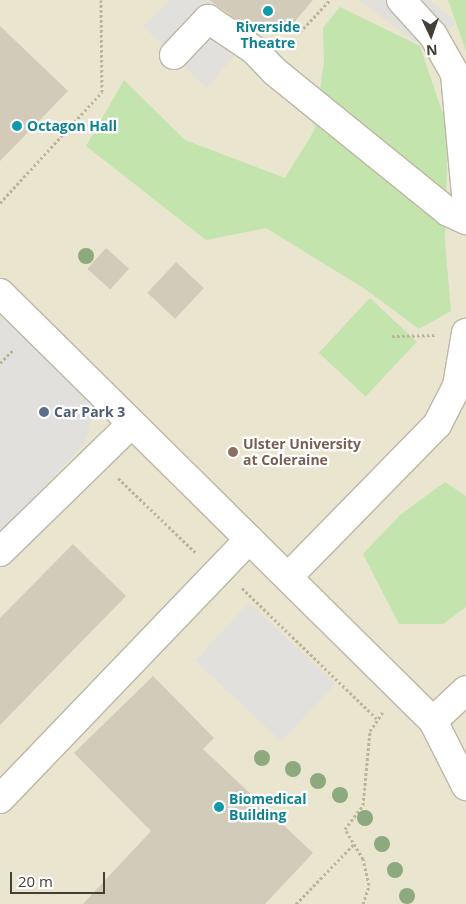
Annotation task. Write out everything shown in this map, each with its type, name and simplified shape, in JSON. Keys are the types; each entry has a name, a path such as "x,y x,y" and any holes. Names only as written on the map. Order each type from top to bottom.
{"lane":[{"path":"401,0 433,35 455,74 466,195"},
{"path":"174,55 208,19 254,50 274,71 448,212 466,220"},
{"path":"0,293 130,424 434,721 466,786"},
{"path":"288,577 437,426 457,386 466,334"},
{"path":"0,552 130,424"},
{"path":"0,799 249,539"},
{"path":"434,721 466,690"}],"path":[{"path":"0,202 102,92 101,0"},
{"path":"269,30 300,32 330,0"},
{"path":"392,336 466,334"},
{"path":"0,363 20,343"},
{"path":"116,476 197,554"},
{"path":"234,580 378,720"},
{"path":"363,904 369,885 363,859 346,829 362,805 370,731 401,688"},
{"path":"296,904 354,844"}],"shaded area":[{"name":"Ulster University at Coleraine","path":"0,0 466,0 466,904 0,904"},
{"path":"170,0 207,0 248,38 207,88 143,26"},
{"path":"359,0 430,0 456,22 430,53"},
{"name":"Car Park 3","path":"0,315 88,397 90,428 84,444 0,533"},
{"path":"249,603 335,683 281,741 195,661"}],"green space":[{"path":"448,0 466,0 466,51"},
{"path":"340,7 420,46 448,129 445,242 451,311 419,329 365,289 266,228 206,240 86,146 124,80 185,140 285,178 314,131 324,61 323,28"},
{"path":"370,298 417,342 366,396 319,353"},
{"path":"445,482 466,496 466,607 443,624 399,624 363,554 400,515"}],"building":[{"name":"Riverside Theatre","path":"209,0 313,0 291,26 240,22"},
{"name":"Octagon Hall","path":"0,26 68,91 0,161"},
{"path":"106,248 129,269 110,290 87,269"},
{"path":"176,262 204,288 175,319 147,293"},
{"path":"73,544 126,596 0,725 0,618"},
{"name":"Biomedical Building","path":"153,676 214,738 203,749 313,853 265,904 83,904 151,831 74,753"}],"place":[{"name":"Riverside Theatre","path":"268,11"},
{"name":"Octagon Hall","path":"17,126"},
{"name":"Car Park 3","path":"44,412"},
{"name":"Ulster University at Coleraine","path":"233,452"},
{"name":"Biomedical Building","path":"219,807"}]}
